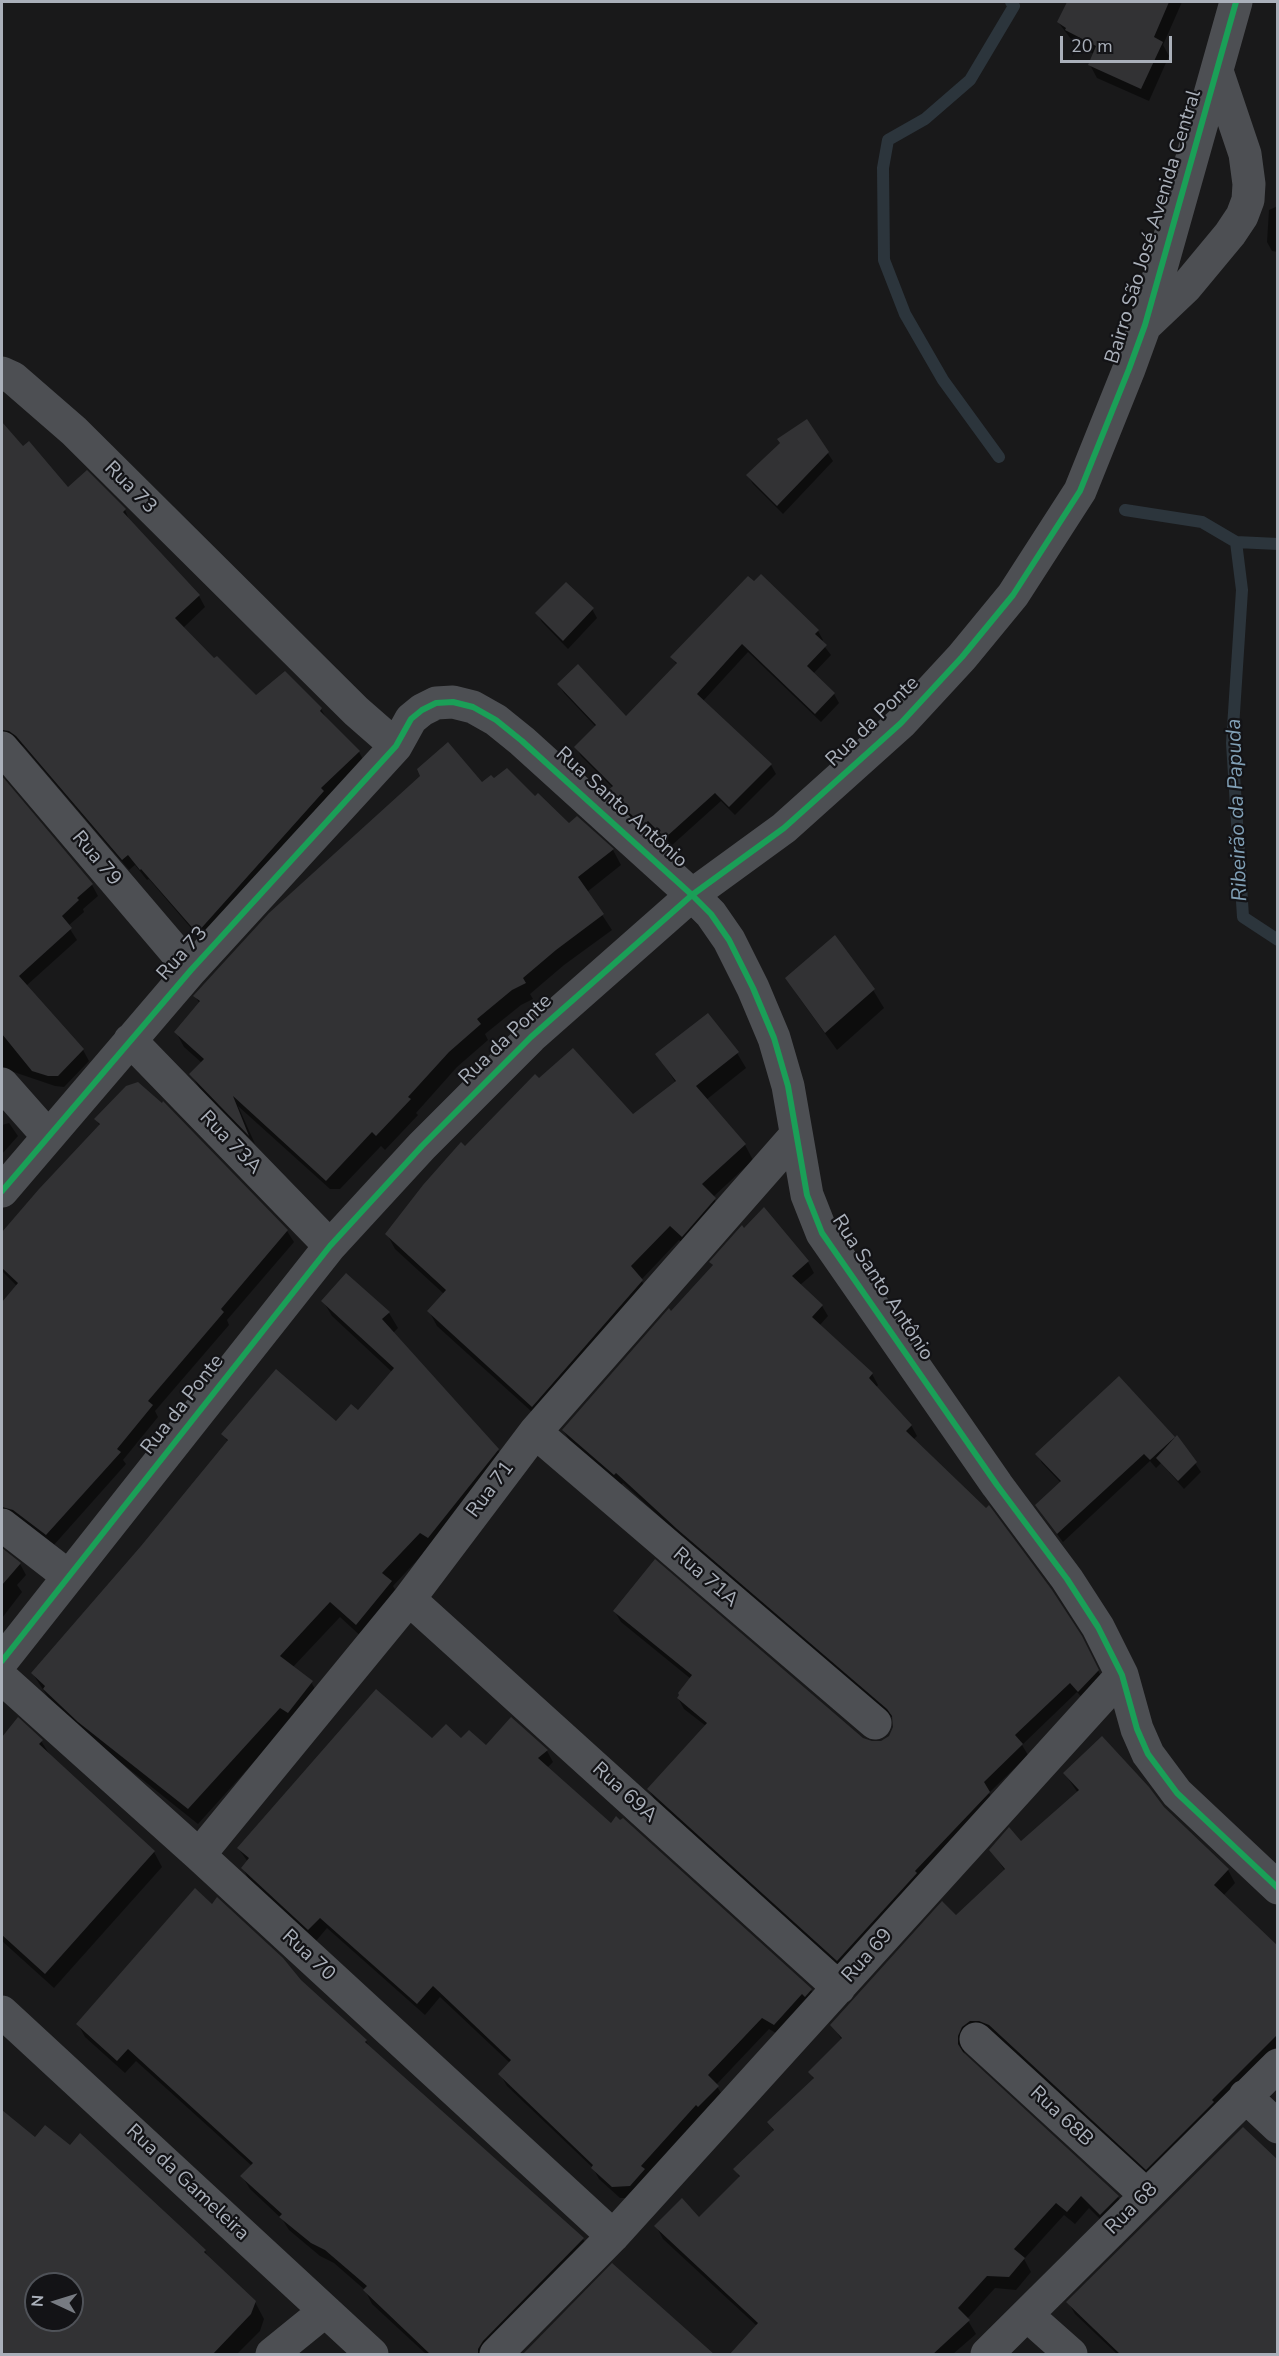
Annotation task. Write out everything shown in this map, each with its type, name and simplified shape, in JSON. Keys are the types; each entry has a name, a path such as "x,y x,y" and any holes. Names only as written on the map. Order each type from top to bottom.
{"street":[{"name":"Bairro São José Avenida Central","path":"1080,491 1145,325 1236,2"},
{"path":"1145,325 1186,287 1230,234 1242,216 1248,200 1263,183 1245,154 1217,71"},
{"name":"Rua 73","path":"2,373 13,378 74,431 356,711 396,746 190,970 2,1191"},
{"name":"Rua da Ponte","path":"2,1661 330,1246 422,1146 531,1037 692,895 784,828 901,723 962,657 1013,595 1080,491"},
{"name":"Rua Santo Antônio","path":"396,746 411,719 436,703 453,702 473,708 496,720 522,741 711,914 729,940 774,1038 785,1076 807,1195 822,1233 997,1485 1067,1579 1098,1627 1122,1675 1137,1729 1148,1754 1178,1794 1278,1888"},
{"name":"Rua 79","path":"2,748 190,970"},
{"name":"Rua 73A","path":"130,1040 330,1246"},
{"path":"2,1084 48,1136"},
{"name":"Rua 71","path":"199,1855 409,1599 535,1432 796,1136"},
{"name":"Rua 71A","path":"535,1432 874,1723"},
{"path":"2,1525 68,1576"},
{"name":"Rua 69A","path":"409,1599 839,1988"},
{"name":"Rua 69","path":"496,2355 613,2236 1122,1675"},
{"name":"Rua 70","path":"2,1678 199,1855 613,2236"},
{"name":"Rua da Gameleira","path":"2,2012 372,2355"},
{"name":"Rua 68B","path":"975,2038 1146,2195"},
{"name":"Rua 68","path":"987,2355 1278,2065"},
{"path":"1245,2096 1278,2127"},
{"path":"272,2355 325,2311"},
{"path":"1027,2315 1071,2355"}],"building":[{"path":"1067,2 1169,2 1154,37 1163,42 1141,89 1088,65 1096,46 1065,30 1066,28 1057,22"},
{"path":"807,419 829,452 777,506 746,475 780,443 777,439"},
{"path":"2,422 23,446 29,441 68,487 87,470 126,509 123,512 200,595 175,618 214,658 217,656 256,695 285,671 322,708 320,711 360,751 321,788 324,791 197,933 128,855 122,860 16,736 9,731 2,730"},
{"path":"761,574 819,630 815,634 827,645 807,666 835,693 815,714 742,644 697,694 772,764 729,807 715,793 665,838 648,821 643,825 606,792 613,786 574,747 596,725 557,684 578,664 626,716 677,663 670,657 748,576 754,581"},
{"path":"566,582 594,608 563,641 535,613"},
{"path":"448,742 482,782 491,775 494,778 507,768 535,796 538,793 569,823 577,816 614,849 578,877 604,914 523,978 526,983 512,990 477,1019 481,1024 449,1052 408,1097 411,1099 376,1136 372,1132 326,1181 233,1096 249,1136 189,1074 204,1059 174,1032 200,1001 193,996 269,913 420,776 417,769"},
{"path":"2,776 93,884 62,916 72,928 19,976 84,1049 58,1076 48,1076 32,1071 2,1034"},
{"path":"835,935 875,989 825,1033 785,978"},
{"path":"708,1013 739,1052 696,1086 746,1144 702,1184 716,1198 682,1237 670,1226 631,1266 643,1280 532,1407 427,1311 446,1290 385,1234 423,1185 461,1142 465,1146 535,1074 539,1078 573,1048 633,1114 676,1081 655,1054"},
{"path":"138,1082 162,1103 163,1101 288,1230 221,1309 224,1312 148,1401 153,1405 117,1449 121,1452 46,1535 13,1510 2,1507 2,1302 18,1283 2,1268 2,1232 100,1124 94,1119 126,1086"},
{"path":"764,1207 809,1261 792,1276 823,1305 812,1317 873,1373 869,1378 912,1425 906,1431 986,1508 989,1505 1052,1590 1082,1636 1099,1670 1078,1692 1070,1683 1015,1735 1023,1744 984,1782 990,1792 915,1871 917,1873 837,1961 647,1789 707,1723 677,1698 678,1693 692,1675 613,1611 655,1559 863,1738 881,1741 889,1736 893,1727 892,1716 887,1709 677,1529 616,1473 614,1475 562,1430 669,1308 671,1311 713,1265 709,1262 742,1225 744,1228"},
{"path":"346,1273 390,1312 382,1319 499,1449 428,1538 420,1533 382,1573 392,1581 356,1625 330,1602 280,1656 313,1681 288,1713 280,1708 188,1809 78,1722 43,1689 45,1686 31,1673 141,1546 228,1440 221,1434 276,1369 336,1421 351,1404 358,1410 394,1368 321,1301"},
{"path":"1119,1376 1175,1437 1150,1460 1144,1454 1057,1534 1035,1505 1061,1481 1035,1454"},
{"path":"1177,1435 1197,1462 1178,1481 1156,1458"},
{"path":"2,1548 21,1563 2,1585"},
{"path":"376,1689 432,1738 446,1724 461,1738 469,1730 486,1745 511,1717 548,1750 538,1758 611,1823 616,1816 620,1820 623,1818 812,1989 805,1997 802,1994 774,2025 762,2018 708,2075 719,2086 698,2107 696,2105 641,2166 645,2169 630,2186 612,2187 591,2168 593,2165 498,2074 511,2060 433,1986 417,2004 320,1918 308,1930 241,1868 249,1858 237,1848"},
{"path":"18,1717 43,1740 39,1744 155,1851 45,1974 2,1935 2,1737"},
{"path":"1102,1736 1149,1787 1164,1807 1229,1869 1214,1885 1278,1946 1278,2034 1146,2170 989,2025 979,2021 970,2021 962,2027 958,2036 958,2044 963,2052 1119,2196 1100,2215 1081,2196 1067,2212 1056,2203 1014,2249 1025,2258 1009,2277 987,2276 958,2308 970,2320 932,2355 729,2355 758,2323 654,2226 682,2198 699,2217 740,2176 733,2169 774,2130 767,2122 814,2078 808,2072 842,2038 830,2025 942,1901 956,1915 1005,1869 989,1850 1009,1827 1021,1841 1079,1790 1063,1773"},
{"path":"195,1888 212,1904 217,1897 283,1958 301,1980 367,2040 365,2042 584,2238 483,2341 478,2349 478,2355 431,2355 363,2290 367,2286 325,2250 311,2243 279,2217 282,2214 240,2176 253,2163 128,2049 117,2061 76,2024"},
{"path":"2,2110 35,2137 45,2125 70,2145 80,2133 206,2250 204,2252 256,2301 251,2314 212,2355 2,2355"},
{"path":"1243,2127 1278,2160 1278,2355 1121,2355 1066,2302"},
{"path":"612,2263 715,2355 522,2355"}],"waterway":[{"name":"Ribeirão da Papuda","path":"999,457 943,380 905,314 884,260 883,168 888,140 925,119 970,80 1014,6 1011,2"},
{"name":"Ribeirão da Papuda","path":"1125,510 1202,522 1236,542 1278,544"},
{"name":"Ribeirão da Papuda","path":"1236,542 1242,590 1232,743 1243,917 1278,940"}],"cycle path":[{"path":"2,1661 330,1246 422,1146 531,1037 692,895 784,828 901,723 962,657 1013,595 1080,491 1129,369 1145,325 1236,2"},
{"path":"2,1191 191,970 396,746 411,719 436,703 453,702 473,707 496,720 522,741 692,895 711,914 729,940 774,1038 788,1086 807,1195 822,1233 997,1485 1067,1579 1098,1627 1122,1675 1137,1729 1148,1754 1177,1793 1278,1888"}]}
